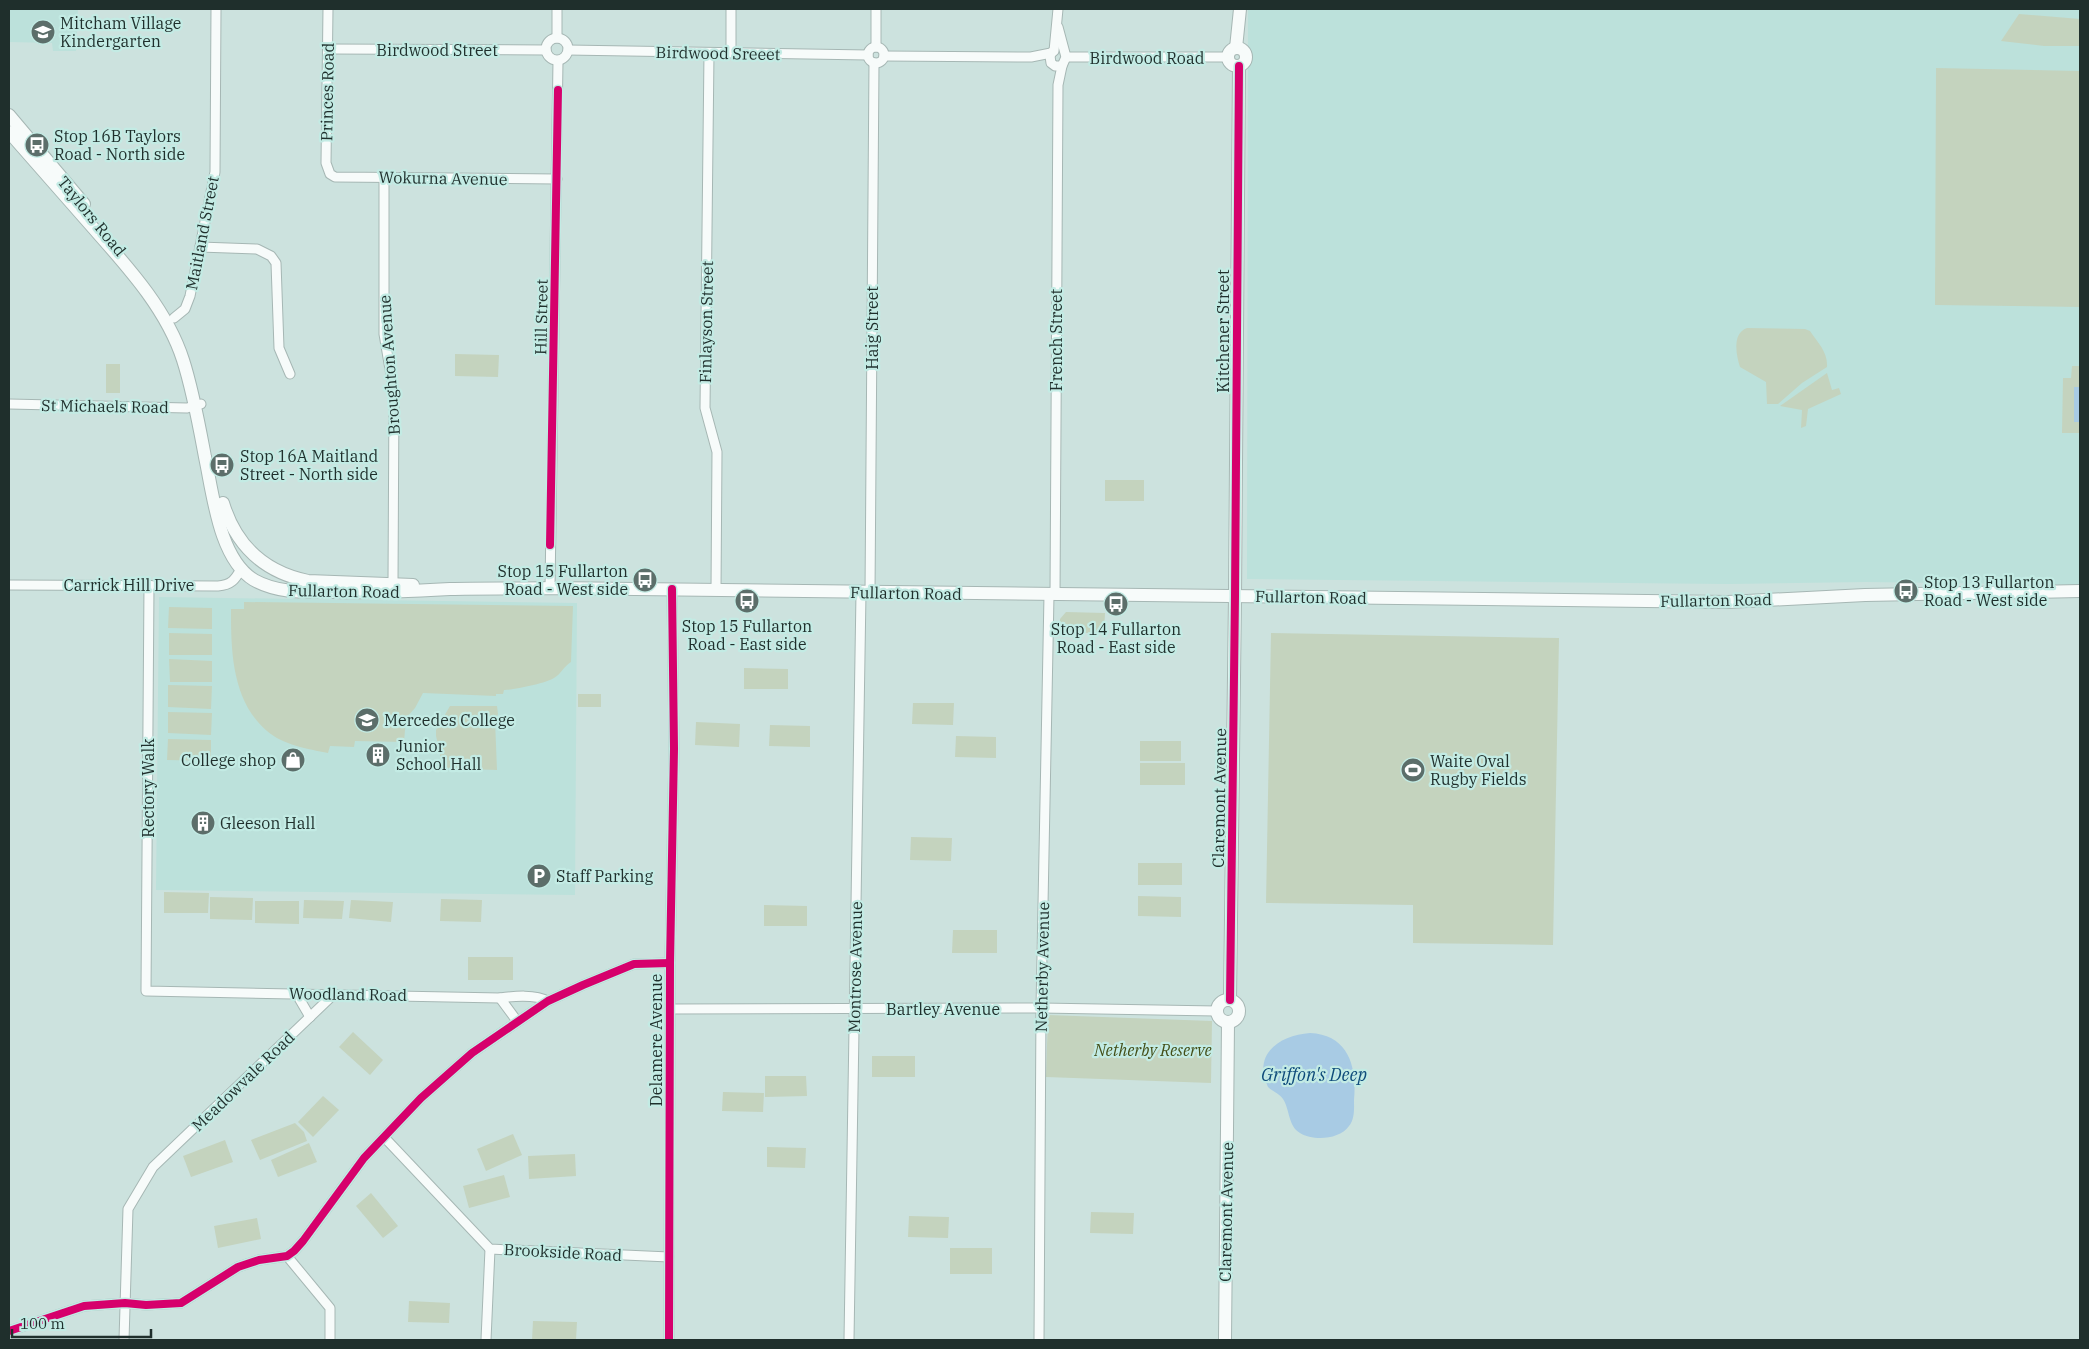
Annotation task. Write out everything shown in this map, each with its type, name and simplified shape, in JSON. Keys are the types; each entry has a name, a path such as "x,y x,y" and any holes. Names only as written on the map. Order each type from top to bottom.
{"main road":[{"path":"1236,48 1240,9"},
{"path":"1236,48 1244,51 1246,57 1244,64 1239,66 1230,63 1228,57 1230,51 1236,48"},
{"name":"Kitchener Street","path":"1235,596 1239,66"},
{"name":"Taylors Road","path":"9,115 79,198 174,318"},
{"name":"Taylors Road","path":"9,132 116,254 156,305 171,329 198,405"},
{"path":"174,318 190,357 221,529 230,551 241,569"},
{"path":"198,405 221,495 240,552 241,569"},
{"path":"234,532 253,554 278,572"},
{"path":"241,569 278,572"},
{"name":"Fullarton Road","path":"241,569 254,580 271,588 291,591 392,593 452,589 550,588 1728,602 1865,595 2080,590"},
{"name":"Fullarton Road","path":"278,572 292,578 308,581 393,583 452,589"},
{"name":"Claremont Avenue","path":"1230,1000 1235,596"},
{"path":"1230,1000 1236,1003 1239,1013 1235,1020 1228,1023 1218,1018 1216,1011 1220,1003 1230,1000"},
{"name":"Claremont Avenue","path":"1225,1340 1228,1023"}],"street":[{"name":"Maitland Street","path":"174,318 184,309 190,296 215,172 216,9"},
{"name":"Princes Road","path":"328,9 326,163 330,174"},
{"path":"557,9 557,38"},
{"path":"731,9 731,53"},
{"path":"876,9 876,47"},
{"name":"French Street","path":"1052,594 1058,9"},
{"path":"557,38 564,40 568,50 564,58 558,61 552,59 546,50 548,44 557,38"},
{"path":"876,47 882,49 884,56 880,62 874,63 868,55 876,47"},
{"name":"Birdwood Street","path":"328,49 546,50"},
{"name":"Birdwood Sreeet","path":"568,50 868,55"},
{"name":"Finlayson Street","path":"709,53 705,408 717,452 716,590"},
{"name":"Birdwood Road","path":"884,56 1228,57"},
{"name":"Hill Street","path":"550,588 558,61"},
{"name":"Haig Street","path":"866,593 874,63"},
{"name":"Wokurna Avenue","path":"330,174 335,177 557,179"},
{"name":"Broughton Avenue","path":"384,177 384,334 394,393 393,583"},
{"path":"200,247 256,249 271,256 276,263 279,348 290,374"},
{"name":"St Michaels Road","path":"9,404 186,408 198,405"},
{"name":"Carrick Hill Drive","path":"9,585 226,586 235,581 241,569"},
{"name":"Rectory Walk","path":"146,991 149,585"},
{"name":"Delamere Avenue","path":"669,1340 670,963 674,749 672,589"},
{"name":"Montrose Avenue","path":"848,1340 854,1010 866,593"},
{"name":"Netherby Avenue","path":"1039,1340 1041,1008 1052,594"},
{"path":"9,1331 84,1306 125,1303 146,1305 181,1303 238,1267 259,1260 287,1256 303,1241 364,1158 421,1098 455,1067 489,1040 548,1001 606,974 634,964 670,963"},
{"name":"Woodland Road","path":"146,991 500,998 512,996 536,997 548,1001"},
{"path":"296,993 310,1017"},
{"name":"Meadowvale Road","path":"124,1340 128,1209 153,1168 334,994"},
{"path":"500,998 517,1021"},
{"name":"Bartley Avenue","path":"671,1009 1041,1008 1216,1011"},
{"name":"Brookside Road","path":"384,1137 490,1249 669,1257"},
{"path":"486,1340 490,1249"},
{"path":"287,1256 330,1308 330,1340"}],"shaded area":[{"name":"Mitcham Village Kindergarten","path":"9,9 78,9 76,51 53,51 52,43 9,42"},
{"path":"1248,9 2080,9 2080,585 1866,582 1728,584 1247,579"},
{"name":"Mercedes College","path":"159,597 577,603 575,895 156,890"}],"green space":[{"path":"2019,14 2080,19 2080,46 2044,46 2001,41"},
{"path":"1936,68 2080,71 2080,307 1935,305"},
{"path":"1747,328 1805,329 1810,331 1824,352 1827,367 1802,383 1778,404 1767,404 1766,382 1740,367 1736,345 1737,339 1742,331"},
{"path":"455,354 499,355 498,377 455,376"},
{"path":"106,364 120,364 120,393 106,393"},
{"path":"2072,366 2080,366 2080,433 2062,433 2063,378 2071,378"},
{"path":"1827,373 1832,390 1839,388 1841,394 1808,409 1806,426 1801,428 1802,410 1780,406"},
{"path":"1105,480 1144,480 1144,501 1105,501"},
{"path":"244,602 573,606 571,662 550,680 530,686 504,690 503,694 496,694 496,696 423,693 415,708 406,718 404,742 355,741 354,747 330,746 328,753 296,746 273,736 256,719 247,706 236,676 231,629 231,609 244,609"},
{"path":"169,607 212,608 212,629 168,628"},
{"path":"1066,612 1105,613 1104,633 1060,633 1060,619"},
{"path":"169,633 212,634 212,655 169,655"},
{"name":"Waite Oval Rugby Fields","path":"1271,633 1559,638 1553,945 1413,943 1413,905 1266,903"},
{"path":"169,659 212,661 212,682 170,682"},
{"path":"744,668 788,669 788,689 744,689"},
{"path":"168,685 212,686 211,709 168,707"},
{"path":"578,694 601,694 601,707 578,707"},
{"path":"913,703 954,703 953,725 912,724"},
{"path":"450,706 497,706 498,714 495,720 497,770 440,768 440,752 436,730"},
{"path":"168,712 212,713 211,735 168,733"},
{"path":"696,722 740,724 739,747 695,745"},
{"path":"770,725 810,726 810,747 769,746"},
{"path":"956,736 996,737 996,758 955,757"},
{"path":"168,739 211,740 211,761 167,760"},
{"path":"1140,741 1181,741 1181,761 1140,761"},
{"path":"1140,763 1185,763 1185,785 1140,785"},
{"path":"911,837 952,838 951,861 910,860"},
{"path":"1138,863 1182,863 1182,885 1138,885"},
{"path":"164,892 209,893 208,913 164,913"},
{"path":"1138,896 1181,897 1181,917 1138,916"},
{"path":"210,897 253,898 252,920 210,919"},
{"path":"441,899 482,900 481,922 440,921"},
{"path":"304,900 344,901 342,919 303,918"},
{"path":"351,900 393,902 391,922 349,918"},
{"path":"255,901 299,901 299,924 255,923"},
{"path":"764,905 807,906 807,926 764,926"},
{"path":"953,930 997,930 997,953 952,953"},
{"path":"468,957 513,957 513,980 468,980"},
{"name":"Netherby Reserve","path":"1048,1015 1212,1021 1211,1083 1046,1077"},
{"path":"353,1032 383,1060 370,1075 339,1047"},
{"path":"872,1056 915,1056 915,1077 872,1077"},
{"path":"765,1076 806,1076 807,1096 765,1097"},
{"path":"723,1092 764,1093 763,1112 722,1111"},
{"path":"323,1096 339,1110 313,1137 298,1122"},
{"path":"295,1123 304,1132 307,1141 260,1160 251,1140"},
{"path":"513,1134 522,1155 486,1171 477,1149"},
{"path":"225,1140 233,1162 191,1177 183,1156"},
{"path":"309,1143 317,1162 278,1177 271,1160"},
{"path":"767,1147 806,1148 805,1168 767,1167"},
{"path":"575,1154 576,1176 529,1179 528,1156"},
{"path":"504,1175 510,1197 469,1208 463,1186"},
{"path":"371,1193 398,1226 383,1238 356,1206"},
{"path":"1091,1212 1134,1213 1133,1234 1090,1233"},
{"path":"909,1216 949,1217 948,1238 908,1237"},
{"path":"257,1218 261,1239 218,1248 214,1226"},
{"path":"950,1248 992,1248 992,1274 950,1274"},
{"path":"409,1301 450,1303 449,1323 408,1322"},
{"path":"533,1321 577,1322 576,1340 532,1340"}],"water":[{"path":"2074,387 2080,387 2080,422 2074,422"},
{"name":"Griffon's Deep","path":"1310,1033 1323,1035 1342,1046 1352,1065 1354,1076 1354,1110 1351,1123 1345,1131 1326,1138 1305,1136 1296,1130 1291,1122 1283,1099 1268,1087 1264,1075 1266,1056 1272,1048 1279,1042 1289,1038"}],"cycle path":[{"path":"1230,1000 1239,66"},
{"path":"550,545 558,90"},
{"path":"669,1340 670,963 674,749 672,589"},
{"path":"9,1331 84,1306 125,1303 146,1305 181,1303 238,1267 259,1260 287,1256 303,1241 364,1158 421,1098 472,1053 548,1001 583,985 634,964 670,963"}],"place":[{"name":"Mitcham Village Kindergarten","path":"43,32"},
{"name":"Stop 16B Taylors Road - North side","path":"37,145"},
{"name":"Stop 16A Maitland Street - North side","path":"222,465"},
{"name":"Stop 15 Fullarton Road - West side","path":"645,580"},
{"name":"Stop 13 Fullarton Road - West side","path":"1906,591"},
{"name":"Stop 15 Fullarton Road - East side","path":"747,601"},
{"name":"Stop 14 Fullarton Road - East side","path":"1116,604"},
{"name":"Mercedes College","path":"367,720"},
{"name":"Junior School Hall","path":"378,755"},
{"name":"College shop","path":"293,760"},
{"name":"Waite Oval Rugby Fields","path":"1413,770"},
{"name":"Gleeson Hall","path":"203,823"},
{"name":"Staff Parking","path":"539,876"}]}
